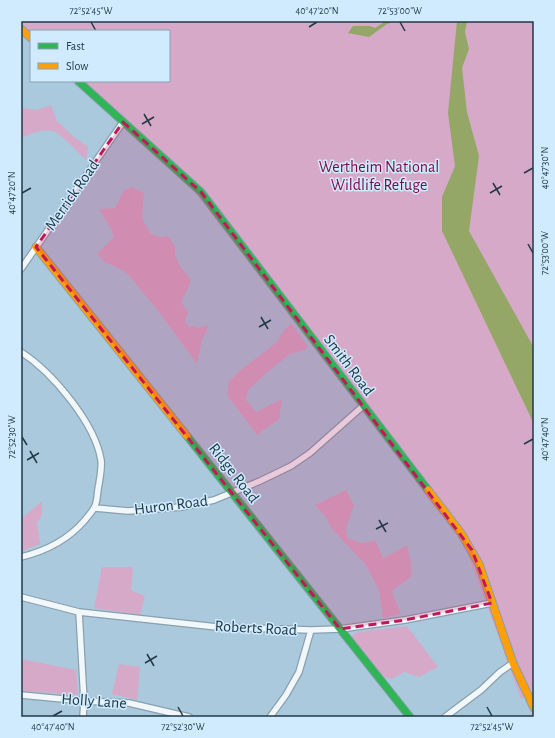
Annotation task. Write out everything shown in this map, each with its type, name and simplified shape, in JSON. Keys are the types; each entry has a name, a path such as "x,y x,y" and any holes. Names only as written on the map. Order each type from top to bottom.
{"street":[{"path":"21,29 30,37"},
{"name":"Smith Road","path":"79,82 201,192 461,533 479,564 513,663 534,708"},
{"name":"Merrick Road","path":"21,269 123,122"},
{"name":"Ridge Road","path":"36,247 410,717"},
{"path":"21,352 48,375 80,413 97,447 101,461 95,508 76,530 64,540 38,553 21,557"},
{"name":"Huron Road","path":"95,508 128,511 182,507 214,500 291,466 310,453 363,406"},
{"name":"Roberts Road","path":"21,597 79,612 216,627 311,630 405,620 492,603"},
{"path":"79,612 84,701 83,717"},
{"path":"270,717 286,695 299,672 311,630"},
{"path":"445,717 481,690 500,672 513,663"},
{"name":"Holly Lane","path":"21,695 84,701 129,703 189,717"}],"highlighted area":[{"path":"123,122 201,192 472,550 492,603 405,620 340,629 36,247"}],"green space":[{"name":"Wertheim National Wildlife Refuge","path":"21,21 534,21 534,688 521,699 465,546 451,526 432,504 371,420 175,167 83,82 170,82 170,30 30,30 30,37 21,29"},
{"path":"51,105 57,121 73,136 88,147 86,160 55,132 40,131 21,138 21,108 37,110"},
{"path":"132,187 144,193 142,218 151,234 161,237 168,236 175,246 175,255 181,268 190,278 190,284 181,302 188,312 185,322 189,327 194,326 198,328 208,325 207,331 202,339 197,364 159,312 126,272 105,262 97,254 114,237 99,209 115,208 124,190"},
{"path":"291,323 308,347 305,350 290,354 248,390 246,400 256,412 282,399 279,419 257,435 227,395 229,381 277,342 282,333"},
{"path":"346,490 354,505 346,528 347,538 361,543 376,541 383,558 407,545 412,567 411,575 410,578 392,592 401,614 383,618 379,590 366,565 332,529 325,516 315,505"},
{"path":"42,501 42,515 37,523 40,544 22,551 21,519"},
{"path":"102,567 133,567 131,590 145,596 140,615 94,608"},
{"path":"407,626 438,667 419,677 404,672 392,679 382,676 351,637 357,632"},
{"path":"21,659 76,670 78,695 21,691"},
{"path":"119,664 140,667 137,700 112,694"}],"shaded area":[{"path":"386,21 395,21 387,24 369,37 348,33 353,26 370,26 375,28"},
{"path":"457,21 467,21 465,32 469,49 462,68 467,112 479,156 469,231 534,348 534,424 442,231 442,197 455,166 448,113"}],"railway":[{"path":"527,717 534,712"}],"traffic: fast":[{"path":"79,82 201,192 428,490"},
{"path":"187,436 410,717"}],"traffic: slow":[{"path":"21,29 30,37"},
{"path":"36,247 187,436"},
{"path":"428,490 461,533 479,564 513,663 534,708"}]}
